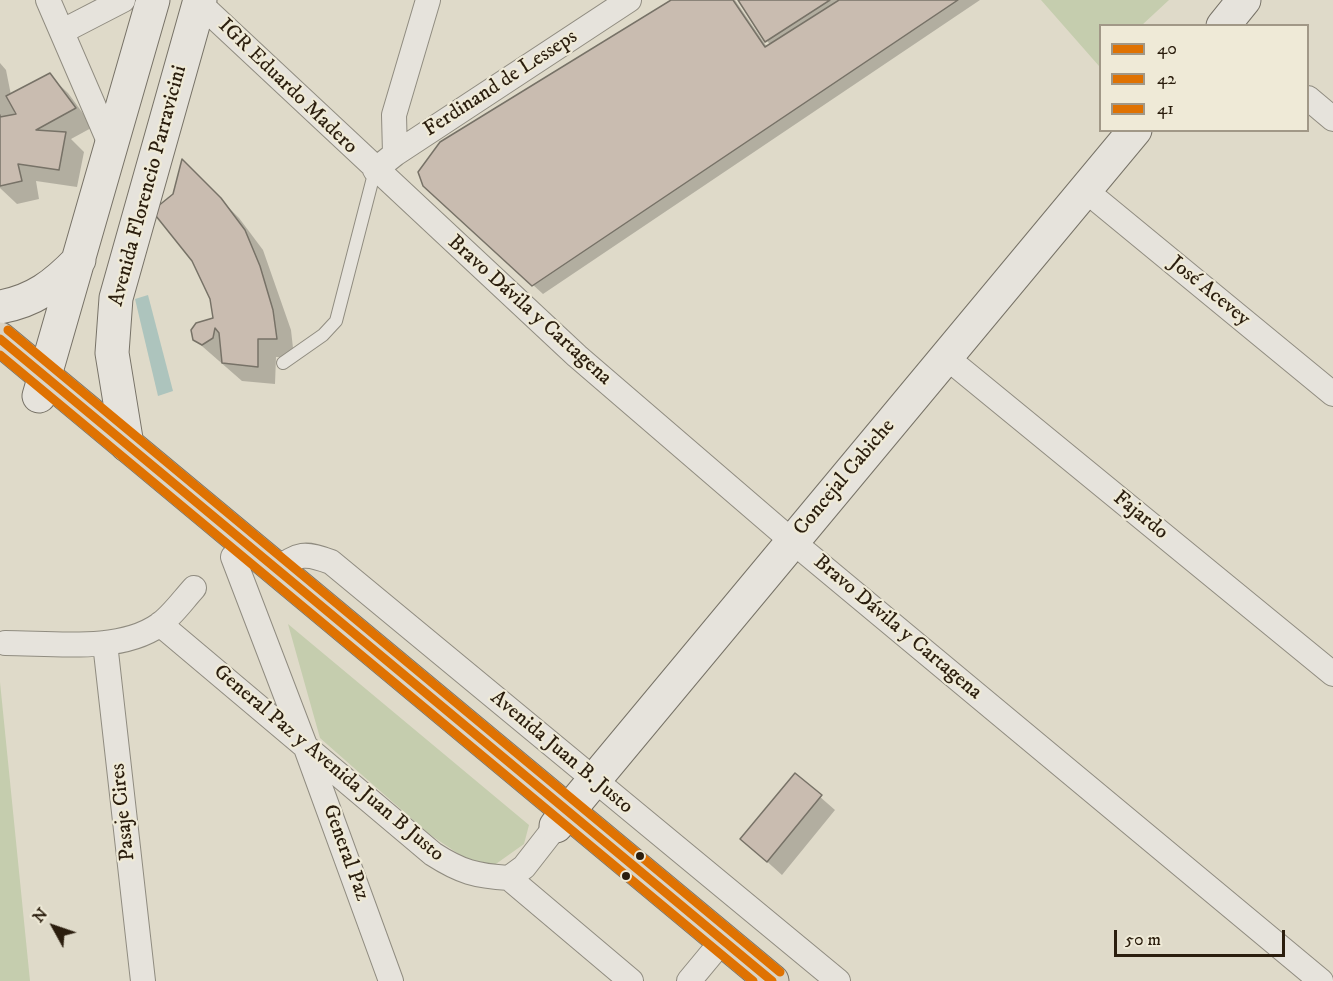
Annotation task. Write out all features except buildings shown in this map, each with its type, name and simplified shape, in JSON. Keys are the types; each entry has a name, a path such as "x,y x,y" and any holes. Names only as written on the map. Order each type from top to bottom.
{"main road":[{"path":"42,386 153,0"},
{"path":"1225,24 1244,0"},
{"name":"Avenida Florencio Parravicini","path":"127,445 112,353 116,298 198,1"},
{"name":"Concejal Cabiche","path":"562,819 1133,132"},
{"path":"0,307 35,297 56,284 79,260"},
{"name":"Avenida Juan B. Justo","path":"0,339 42,386 233,557 562,819 717,947 772,981"},
{"name":"Avenida Juan B. Justo","path":"0,364 42,386 127,445 277,570 562,819"},
{"name":"Avenida Juan B. Justo","path":"717,947 744,981"}],"street":[{"path":"48,0 111,146"},
{"path":"63,31 123,0"},
{"path":"395,154 394,115 428,0"},
{"name":"Ferdinand de Lesseps","path":"375,170 395,154 629,0"},
{"name":"IGR Eduardo Madero","path":"198,1 375,170"},
{"path":"1309,99 1333,119"},
{"name":"Bravo Dávila y Cartagena","path":"375,170 577,356 792,541 1321,981"},
{"name":"José Acevey","path":"1085,190 1333,394"},
{"name":"Fajardo","path":"946,357 1333,674"},
{"name":"Avenida Juan B. Justo","path":"277,570 295,556 313,555 331,562 838,981"},
{"name":"General Paz","path":"233,557 306,747 391,981"},
{"path":"5,643 105,643 135,638 160,624 194,588"},
{"name":"General Paz y Avenida Juan B Justo","path":"160,624 433,854 469,874 509,878"},
{"name":"Pasaje Cires","path":"105,643 142,981"},
{"path":"562,819 524,867 509,878 631,981"},
{"path":"688,981 717,947"}],"lane":[{"path":"283,363 323,335 336,321 375,170"}],"green space":[{"path":"1041,0 1169,0 1143,24 1099,24 1099,66"},
{"path":"288,624 529,825 524,844 493,866 466,859 429,834 320,738"},
{"path":"0,682 30,981 0,981"}],"water":[{"path":"148,295 173,391 158,396 135,299"}],"transit line":[{"name":"41","path":"8,330 780,972"},
{"name":"40","path":"0,339 772,981"},
{"name":"42","path":"0,355 753,981"}]}
